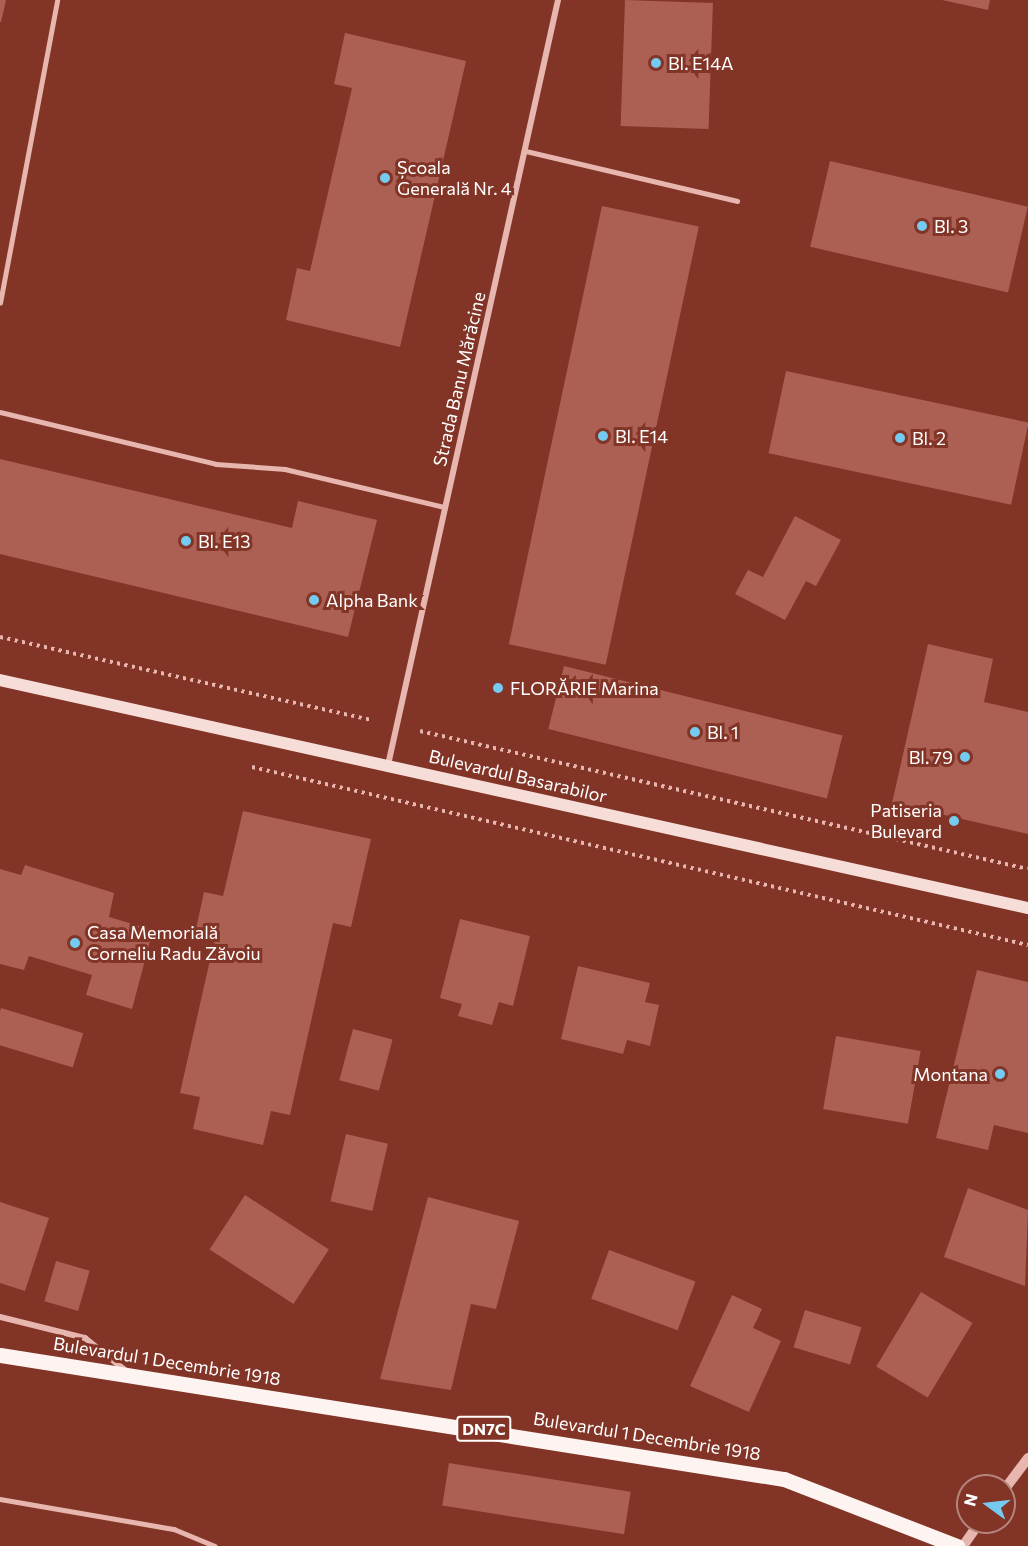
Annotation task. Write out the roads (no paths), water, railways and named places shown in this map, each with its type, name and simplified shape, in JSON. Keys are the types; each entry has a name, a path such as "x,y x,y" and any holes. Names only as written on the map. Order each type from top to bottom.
{"main road":[{"name":"Bulevardul Basarabilor","path":"0,680 1028,908"},
{"name":"Bulevardul 1 Decembrie 1918","path":"0,1355 784,1479 957,1546"}],"street":[{"name":"Strada Banu Mărăcine","path":"388,765 558,0"},
{"path":"0,1317 85,1338 130,1375"},
{"path":"1016,1474 1028,1458"}],"lane":[{"path":"0,303 57,0"},
{"path":"526,151 736,201"},
{"path":"0,412 216,464 285,469 445,507"},
{"path":"0,1499 174,1529 215,1546"}],"place":[{"name":"Bl. E14A","path":"656,63"},
{"name":"Școala Generală Nr. 4","path":"385,178"},
{"name":"Bl. 3","path":"922,226"},
{"name":"Bl. E14","path":"603,436"},
{"name":"Bl. 2","path":"900,438"},
{"name":"Bl. E13","path":"186,541"},
{"name":"Alpha Bank","path":"314,600"},
{"name":"FLORĂRIE Marina","path":"498,688"},
{"name":"Bl. 1","path":"695,732"},
{"name":"Bl. 79","path":"965,757"},
{"name":"Patiseria Bulevard","path":"954,821"},
{"name":"Casa Memorială Corneliu Radu Zăvoiu","path":"75,943"},
{"name":"Montana","path":"1000,1074"}]}
